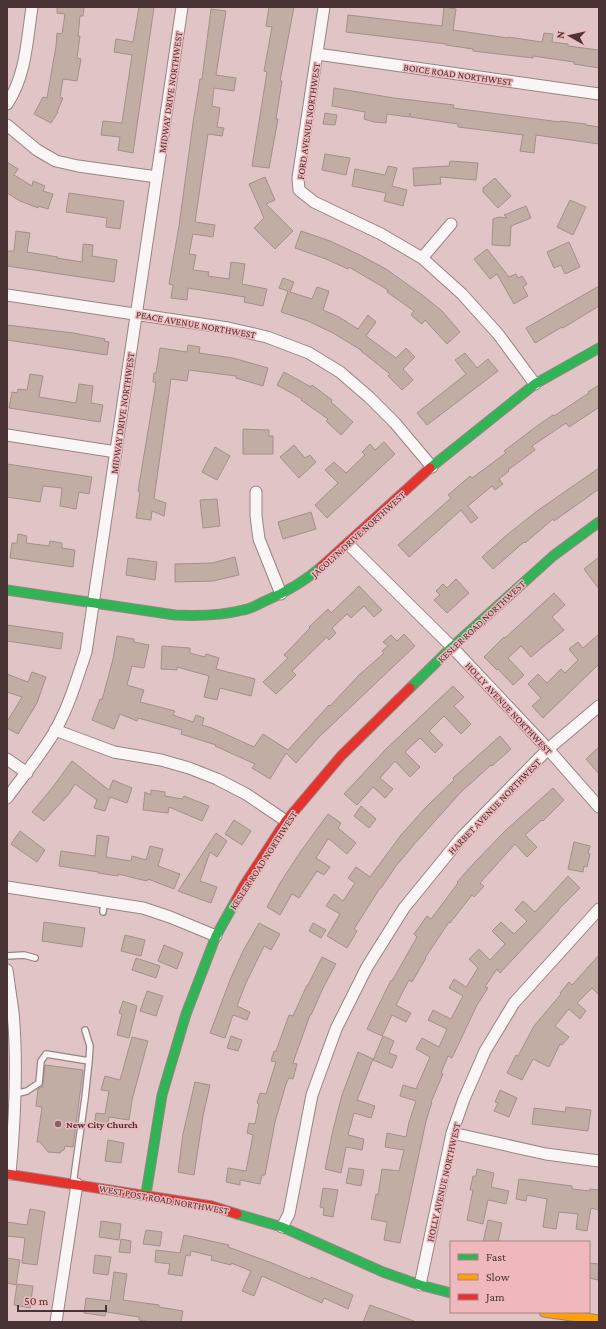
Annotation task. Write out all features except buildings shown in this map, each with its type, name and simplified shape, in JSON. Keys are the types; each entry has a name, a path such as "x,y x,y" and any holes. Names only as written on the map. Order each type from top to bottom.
{"street":[{"path":"7,104 14,94 22,73 32,7"},
{"name":"MIDWAY DRIVE NORTHWEST","path":"7,798 27,773 56,730 72,694 86,652 182,7"},
{"name":"FORD AVENUE NORTHWEST","path":"324,7 298,178 299,190 314,202 381,234 422,258 462,294 498,334 535,384"},
{"name":"BOICE ROAD NORTHWEST","path":"317,54 599,94"},
{"path":"7,125 37,150 56,161 78,166 157,177"},
{"path":"422,258 451,224"},
{"name":"PEACE AVENUE NORTHWEST","path":"7,295 228,328 267,337 309,353 340,372 369,397 432,467"},
{"name":"JACOLYN DRIVE NORTHWEST","path":"7,590 156,613 194,616 218,615 245,610 281,594 309,578 432,467 535,384 599,348"},
{"path":"7,435 116,452"},
{"path":"256,492 256,516 259,539 281,594"},
{"name":"KESLER ROAD NORTHWEST","path":"146,1194 162,1094 186,1014 216,936 243,887 286,821 341,756 452,647 553,556 599,522"},
{"name":"HOLLY AVENUE NORTHWEST","path":"348,544 452,647 548,749 599,807"},
{"name":"HARBET AVENUE NORTHWEST","path":"282,1227 289,1214 312,1095 336,1029 367,966 404,908 461,838 548,749 599,706"},
{"path":"56,730 114,752 161,760 189,768 217,779 246,794 286,821"},
{"path":"7,759 27,773"},
{"path":"7,886 104,907 143,908 163,914 216,936"},
{"name":"HOLLY AVENUE NORTHWEST","path":"420,1285 452,1133 464,1099 486,1051 514,1003 599,909"},
{"path":"7,970 13,1012 15,1071 14,1124 8,1174"},
{"path":"452,1133 546,1154 599,1161"},
{"name":"WEST POST ROAD NORTHWEST","path":"8,1174 146,1194 212,1206 282,1227 383,1272 420,1285 450,1293"},
{"path":"56,1322 75,1184"},
{"path":"547,1316 599,1320"}],"lane":[{"path":"7,956 24,955 35,958"},
{"path":"75,1184 90,1046 85,1030"},
{"path":"15,1094 27,1092 39,1083 41,1061 46,1054 89,1061"}],"path":[{"path":"7,309 121,326 104,442"},
{"path":"161,594 110,587 148,336 149,331 201,338"},
{"path":"7,422 105,436"},
{"path":"7,450 101,464"},
{"path":"7,572 82,583 102,458"},
{"path":"7,610 77,621 74,640 64,675 53,704 37,735 24,754 7,742"},
{"path":"142,742 105,735 75,723 94,673 105,624 157,632"},
{"path":"7,825 10,817 42,778 61,748 111,765 136,770"},
{"path":"7,874 120,890"},
{"path":"7,1193 61,1201 43,1322 7,1317"}],"traffic: fast":[{"path":"430,468 535,384 599,348"},
{"path":"410,688 452,647 553,556 599,522"},
{"path":"7,590 175,615 209,615 234,612 253,607 294,587 321,567"},
{"path":"146,1194 162,1095 186,1014 216,936 236,900"},
{"path":"237,1214 282,1227 383,1272 420,1285 450,1293"}],"traffic: slow":[{"path":"551,1313 599,1320"}],"traffic: jam":[{"path":"321,567 430,468"},
{"path":"236,900 286,821 341,756 410,688"},
{"path":"7,1174 212,1206 237,1214"}],"place":[{"name":"New City Church","path":"58,1124"}]}
